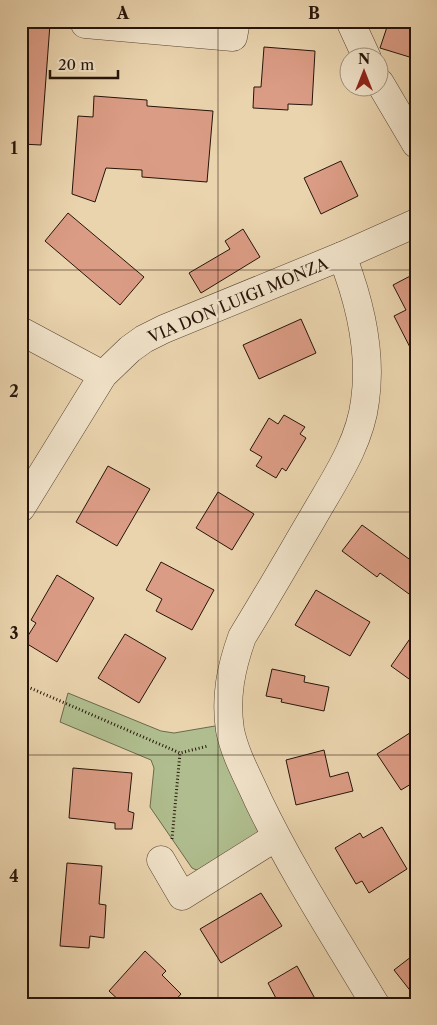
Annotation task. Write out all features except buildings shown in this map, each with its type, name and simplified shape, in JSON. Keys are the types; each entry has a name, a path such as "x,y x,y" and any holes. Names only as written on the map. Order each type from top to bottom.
{"street":[{"path":"85,24 232,37 236,21"},
{"path":"350,21 362,48"},
{"path":"389,98 416,144"},
{"name":"VIA DON LUIGI MONZA","path":"21,508 102,375 144,338 342,256 416,223"},
{"path":"342,256 352,281 362,320 367,369 365,402 358,432 342,465 242,637 232,664 228,695 230,730 238,757 276,837 375,1004"},
{"path":"21,331 102,375"},
{"path":"161,860 182,896 276,837"}],"path":[{"path":"21,684 180,753 233,740"},
{"path":"161,860 171,851 180,753"}],"green space":[{"path":"68,693 161,731 174,733 215,726 233,775 265,834 201,872 192,868 150,807 154,768 151,760 60,722"}]}
